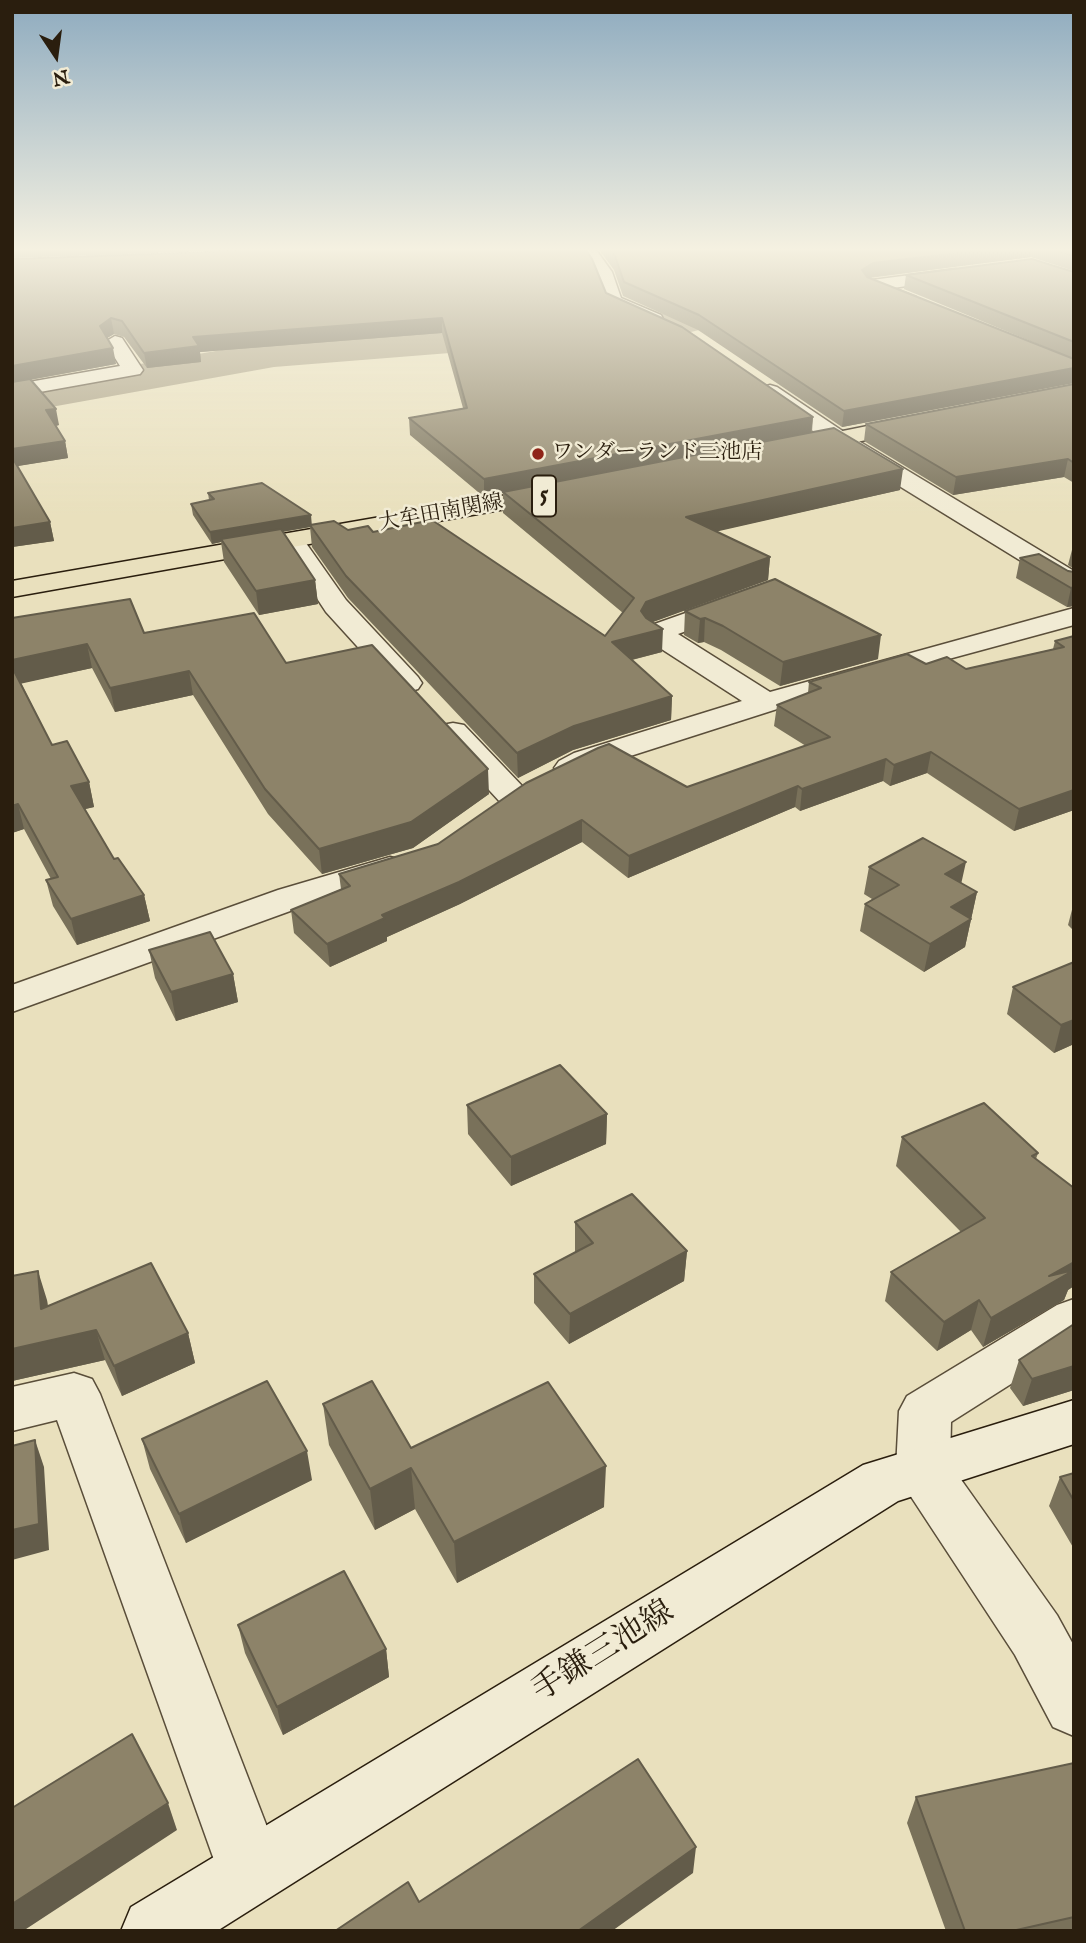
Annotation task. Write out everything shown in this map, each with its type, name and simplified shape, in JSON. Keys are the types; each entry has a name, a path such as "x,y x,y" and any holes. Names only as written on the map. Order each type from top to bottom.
{"main road":[{"path":"771,452 944,418"},
{"name":"大牟田南関線","path":"12,589 581,489"}],"street":[{"path":"12,391 134,370 116,342"},
{"path":"759,383 839,439 1074,582"},
{"path":"292,541 336,606 433,711 522,793 585,761 852,677 1074,616"},
{"path":"759,595 656,634 767,703"},
{"path":"12,999 291,898 426,857"},
{"path":"1074,1319 925,1411 923,1469 1036,1634 1074,1706"},
{"path":"12,1409 74,1394 206,1908"},
{"name":"手鎌三池線","path":"206,1908 882,1482 1074,1422"}],"building":[{"path":"12,338 107,338 113,348 12,366"},
{"path":"133,338 193,338 199,346 144,353"},
{"path":"447,338 698,338 813,417 484,479 409,418 467,408"},
{"path":"733,338 1020,338 1074,359 1074,368 844,411"},
{"path":"30,379 56,409 46,410 65,441 12,449 12,382"},
{"path":"1074,384 1074,463 1068,459 956,477 866,424"},
{"path":"834,428 903,469 686,517 770,557 646,602 641,611 646,618 663,629 612,642 672,696 574,726 517,753 346,576 310,525 334,521 348,530 368,526 373,532 432,520 605,636 634,598 503,492"},
{"path":"12,457 50,522 12,528"},
{"path":"262,483 311,515 210,532 191,504 214,499 208,493"},
{"path":"281,529 315,580 256,591 221,539"},
{"path":"1039,554 1074,572 1074,587 1071,588 1020,558"},
{"path":"775,579 881,635 783,662 723,626 685,611"},
{"path":"130,599 144,633 254,613 286,663 372,645 488,769 411,822 319,849 265,789 189,671 110,688 87,644 12,660 12,618"},
{"path":"1074,636 1074,790 1019,809 931,752 894,765 886,759 802,789 798,786 629,856 582,820 327,944 291,910 350,886 339,874 438,844 526,783 609,744 687,787 830,737 777,705 821,688 809,682 907,654 926,664 947,657 966,669 1064,647 1055,641"},
{"path":"12,667 52,745 67,741 89,782 71,786 114,859 118,858 144,895 71,919 46,880 58,877 18,804 12,806"},
{"path":"923,838 966,862 945,874 977,892 951,907 971,919 930,944 865,904 899,885 869,867"},
{"path":"210,932 233,974 171,992 149,950"},
{"path":"1074,962 1074,1020 1061,1025 1013,987"},
{"path":"560,1065 607,1114 511,1157 467,1105"},
{"path":"984,1103 1038,1153 1032,1156 1074,1188 1074,1262 1049,1276 1074,1270 991,1318 979,1300 944,1322 891,1272 985,1218 902,1137"},
{"path":"632,1194 687,1251 570,1314 534,1274 593,1243 575,1222"},
{"path":"151,1263 188,1333 114,1366 96,1330 12,1349 12,1276 38,1271 41,1309"},
{"path":"1074,1324 1074,1366 1032,1379 1019,1360"},
{"path":"267,1381 307,1451 179,1514 142,1439"},
{"path":"372,1381 411,1448 548,1382 606,1466 454,1542 411,1468 370,1489 323,1404"},
{"path":"35,1440 39,1524 12,1530 12,1446"},
{"path":"1074,1473 1074,1501 1060,1477"},
{"path":"344,1571 386,1649 277,1707 238,1625"},
{"path":"132,1734 168,1803 12,1904 12,1808"},
{"path":"638,1759 696,1847 578,1931 335,1931 408,1882 419,1902"},
{"path":"1074,1763 1074,1917 1012,1931 965,1931 916,1797"}],"waterway":[{"path":"12,400 274,354 450,340 578,338"}],"place":[{"name":"ワンダーランド三池店","path":"538,454"}]}
